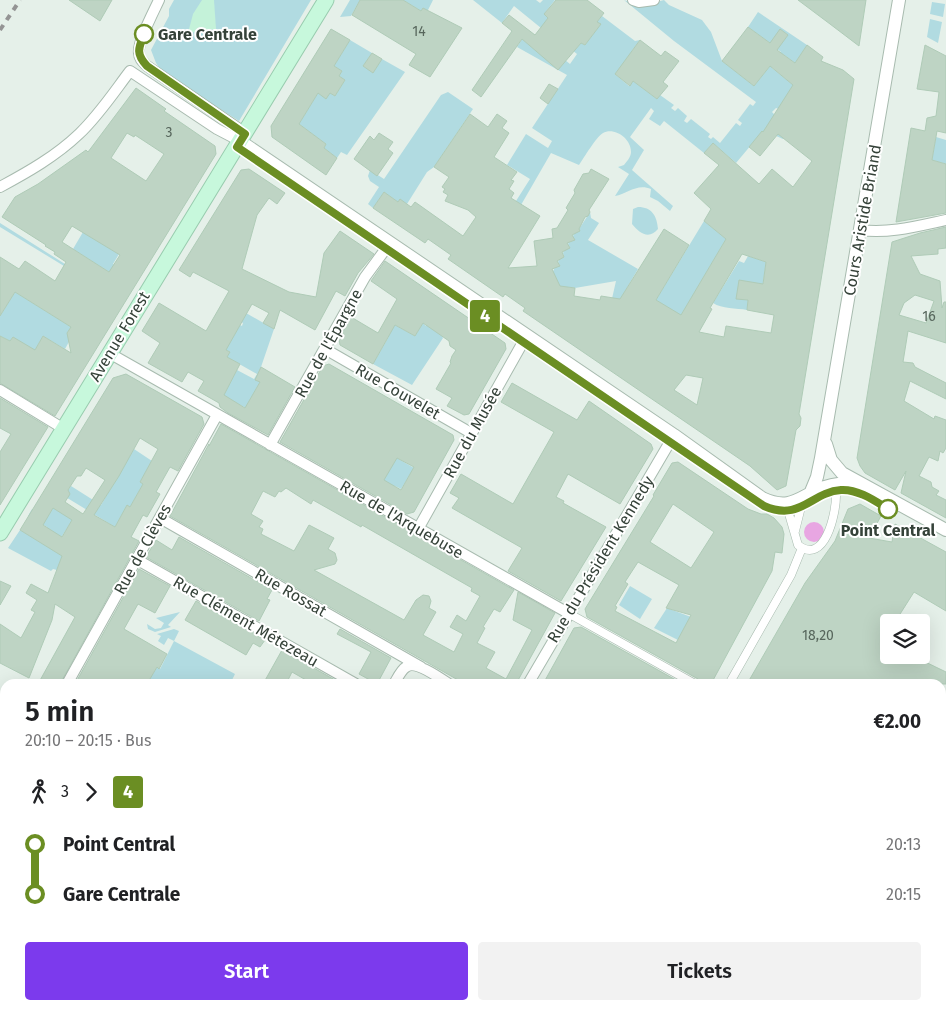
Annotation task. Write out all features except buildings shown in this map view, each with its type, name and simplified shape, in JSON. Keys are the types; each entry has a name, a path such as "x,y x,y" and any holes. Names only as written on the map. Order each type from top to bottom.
{"main road":[{"name":"Avenue Forest","path":"0,533 326,0"}],"street":[{"path":"159,0 140,42 138,52 147,66 390,243 674,435 762,498 770,502 786,504 797,501 833,484 856,481 946,530"},
{"path":"634,0 639,2 654,0"},
{"name":"Cours Aristide Briand","path":"810,494 817,477 825,439 899,0"},
{"path":"0,187 55,154 80,133 104,107 130,71 217,129 243,137"},
{"path":"860,230 883,232 946,220"},
{"name":"Rue de l'Épargne","path":"270,445 365,277 390,243"},
{"name":"Rue du Musée","path":"418,528 527,336"},
{"name":"Rue Couvelet","path":"324,349 471,433"},
{"name":"Rue de l'Arquebuse","path":"109,353 686,679"},
{"path":"0,390 64,429"},
{"name":"Rue de Clèves","path":"69,679 217,415"},
{"name":"Rue du Président Kennedy","path":"531,679 674,435"},
{"name":"Cours Aristide Briand","path":"825,439 828,454 834,466 856,481"},
{"path":"789,514 798,545 807,550 814,550 829,532 835,516 836,496"},
{"path":"794,535 800,511"},
{"name":"Rue Rossat","path":"160,518 441,679"},
{"path":"732,679 791,575 802,548"},
{"name":"Rue Clément Métezeau","path":"136,559 347,679"},
{"path":"397,679 407,665 421,667"}],"shaded area":[{"path":"174,0 311,0 239,121 162,72 156,63 151,50 169,16 169,9"},
{"path":"350,0 360,0 351,16 340,17"},
{"path":"403,0 433,0 427,12 423,8 421,11"},
{"path":"473,0 536,0 540,3 543,0 555,0 544,14 548,18 541,28 514,6 502,23"},
{"path":"624,0 644,4 664,0 669,5 702,20 711,32 722,61 754,86 781,52 777,49 788,35 781,30 774,46 748,27 758,12 807,45 795,63 783,54 772,68 793,85 779,109 776,108 772,112 790,131 783,139 774,135 773,140 762,132 736,163 713,143 704,153 664,121 660,126 649,119 654,111 651,108 630,137 644,150 632,170 673,206 670,211 650,197 651,189 646,187 637,188 615,196 629,174 618,167 624,165 631,152 625,138 612,131 600,135 579,165 551,153 521,205 516,201 530,179 507,165 526,134 548,148 552,141 532,128 567,75 517,47 522,39 558,69 565,60 570,64 577,54 572,50 575,50 581,43 585,45 600,25 597,22 602,16 635,41 640,40 631,52 634,55 615,74 629,86 633,81 657,99 660,95 674,105 671,108 675,111 678,108 687,116 684,121 687,123 691,119 710,134 708,137 711,139 713,137 720,143 736,123 740,126 742,123 738,120 750,104 753,106 756,102 674,41"},
{"path":"932,2 945,4 943,17 930,14"},
{"path":"930,19 942,22 938,43 927,37"},
{"path":"350,40 372,53 363,66 373,72 382,59 405,72 347,155 341,152 337,158 324,148 326,144 299,124 318,93 326,98 330,93 335,96 345,80 339,76 342,71 334,66"},
{"path":"448,92 473,109 434,167 427,172 407,204 400,200 398,202 384,192 373,208 368,204 379,187 370,181 368,176 370,170 384,179 441,95"},
{"path":"936,137 946,140 946,164 932,160"},
{"path":"643,207 653,213 658,229 655,232 648,235 644,234 632,224 633,209"},
{"path":"590,212 591,218 599,223 588,240 638,269 618,303 611,303 616,281 575,288 568,287 567,295 551,276 555,267 560,266 558,262 560,258 564,257 565,249 570,248 568,244 574,240 575,232 580,231 579,229"},
{"path":"704,221 726,239 681,316 656,300"},
{"path":"0,223 65,264 64,266 0,227"},
{"path":"83,232 119,254 113,264 119,268 109,272 73,249"},
{"path":"748,256 766,262 762,290 736,298 748,300 747,310 713,303 739,261 744,263"},
{"path":"15,292 71,327 67,333 71,338 65,349 43,336 32,355 13,337 10,341 0,336 0,316"},
{"path":"246,313 274,329 261,367 263,377 254,393 261,398 248,409 223,396 237,370 254,379 257,374 211,348 227,357 230,352 224,349 240,325 242,326 243,323 241,322"},
{"path":"431,317 443,338 412,385 373,364 388,338 393,324 415,336 423,323 426,326"},
{"path":"348,408 397,458 414,468 401,489 395,486 390,495"},
{"path":"134,449 152,461 140,482 143,484 130,507 127,506 115,527 64,496 71,486 101,505"},
{"path":"54,506 75,516 53,550 63,556 57,570 53,569 51,571 8,548 20,530 45,545 47,527 28,516 32,509 47,518"},
{"path":"814,522 821,525 824,532 821,539 814,542 807,539 804,532 807,525"},
{"path":"630,586 652,599 640,619 619,605"},
{"path":"667,608 691,617 678,640 654,628"},
{"path":"180,612 168,625 171,627 155,632 148,629 147,624 155,629 161,628 164,623 156,618"},
{"path":"174,629 179,631 174,641 168,638 164,645 158,641 161,636 157,634"},
{"path":"174,641 235,674 232,679 150,679 157,667 160,669"}],"sand":[{"path":"202,0 214,0 216,29 188,33 193,14"}],"railway":[{"path":"0,30 20,0"}],"bus line":[{"name":"4","path":"144,34 138,52 141,59 147,66 245,134 237,147 764,506 773,510 794,510 828,493 846,490 861,494 888,509"}],"place":[{"name":"Gare Centrale","path":"144,34"},
{"name":"Point Central","path":"888,509"}]}
